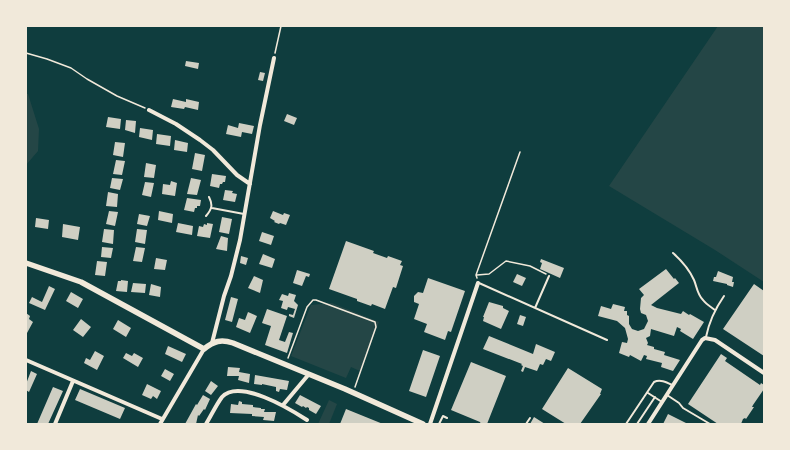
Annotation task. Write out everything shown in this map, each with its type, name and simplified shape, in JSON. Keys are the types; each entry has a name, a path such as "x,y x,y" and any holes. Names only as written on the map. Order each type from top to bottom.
{"street":[{"path":"212,343 224,296 231,276 245,214 260,125 274,58"},
{"path":"149,110 176,124 214,150 237,174 250,184"},
{"path":"26,262 81,282 204,349"},
{"path":"430,424 478,283"},
{"path":"648,424 702,340 705,338 715,340 764,373"},
{"path":"26,360 161,423 204,349 212,343 226,340 353,392 422,424"},
{"path":"283,405 309,374"},
{"path":"55,424 73,381"},
{"path":"206,424 222,397 230,392 239,390 246,391 283,405 307,420"}],"lane":[{"path":"206,216 212,208 209,197"},
{"path":"212,208 245,214"},
{"path":"673,253 683,262 690,272 702,300 715,310"},
{"path":"535,308 549,276"},
{"path":"478,283 607,340"},
{"path":"705,338 707,328 715,310 724,296"},
{"path":"626,424 654,382 658,380 673,386"},
{"path":"648,393 662,402"},
{"path":"667,395 680,403 684,408 710,424"},
{"path":"637,424 655,397"},
{"path":"439,424 443,416 447,418"},
{"path":"526,424 530,418"}],"path":[{"path":"274,58 281,26"},
{"path":"26,53 71,68 117,96 149,110"},
{"path":"478,283 476,275 520,152"},
{"path":"476,275 489,274 506,261 530,266 549,276"},
{"path":"286,364 307,307 313,300 375,322 376,328 353,392"}],"shaded area":[{"path":"718,26 764,26 764,282 715,250 609,186"},
{"path":"26,94 28,94 39,129 38,151 26,165"},
{"path":"332,303 379,322 360,371 351,367 346,378 291,356 311,305"},
{"path":"329,400 337,404 329,424 318,424"}],"building":[{"path":"186,61 199,63 198,69 185,66"},
{"path":"260,72 265,73 263,81 258,80"},
{"path":"173,99 186,102 186,99 199,102 198,110 185,107 184,109 171,107"},
{"path":"287,114 297,118 294,125 284,121"},
{"path":"108,117 121,119 120,129 106,127"},
{"path":"126,120 136,121 135,133 125,130"},
{"path":"239,123 254,126 252,134 242,132 241,137 226,134 228,125 238,128"},
{"path":"140,128 153,130 152,140 139,137"},
{"path":"157,134 171,136 170,146 156,144"},
{"path":"175,140 188,143 187,152 174,150"},
{"path":"115,142 125,143 123,157 113,155"},
{"path":"195,153 205,155 202,171 192,169"},
{"path":"116,160 125,161 122,175 113,174"},
{"path":"146,163 156,165 154,178 144,177"},
{"path":"212,174 226,176 225,182 220,184 219,188 210,186"},
{"path":"112,178 123,179 120,190 110,188"},
{"path":"191,178 201,180 197,195 187,194"},
{"path":"171,181 177,183 175,196 162,194 163,184 170,185"},
{"path":"145,182 154,183 151,197 142,195"},
{"path":"225,190 233,191 232,193 237,194 235,202 223,200"},
{"path":"108,192 118,194 117,207 106,206"},
{"path":"187,198 201,200 200,206 195,208 194,212 184,210"},
{"path":"109,211 118,212 115,226 106,224"},
{"path":"159,211 173,214 172,223 158,220"},
{"path":"273,211 283,215 284,213 290,215 286,225 274,222 275,221 270,218"},
{"path":"139,214 150,216 147,226 137,224"},
{"path":"222,217 232,219 229,234 219,232"},
{"path":"36,218 49,220 48,229 35,227"},
{"path":"178,223 193,226 192,235 176,232"},
{"path":"207,223 213,224 210,238 197,236 199,226 203,227 204,224 207,225"},
{"path":"63,224 80,227 78,240 62,237"},
{"path":"104,229 114,230 113,244 102,242"},
{"path":"137,229 147,230 145,244 135,242"},
{"path":"262,232 274,236 271,245 259,241"},
{"path":"221,236 228,238 227,251 216,249"},
{"path":"346,241 374,251 373,253 387,258 388,256 402,261 400,265 403,266 396,288 393,287 385,309 372,304 371,306 357,301 357,299 329,289"},
{"path":"102,247 113,248 111,258 101,257"},
{"path":"136,247 145,248 142,262 133,261"},
{"path":"263,254 275,259 272,268 259,264"},
{"path":"241,256 248,258 246,265 240,263"},
{"path":"156,258 167,260 165,270 154,269"},
{"path":"541,259 564,268 560,278 540,269 542,263 540,262"},
{"path":"97,261 107,262 105,276 95,275"},
{"path":"666,269 679,283 651,305 681,314 683,311 704,322 693,339 680,331 681,329 677,327 674,336 651,329 650,336 646,338 648,343 647,345 665,352 664,355 680,360 673,371 661,367 662,363 646,359 647,356 644,355 641,361 630,355 629,357 619,353 622,342 627,343 628,339 625,328 617,321 598,316 601,306 611,309 613,304 625,307 624,311 627,311 627,315 629,316 629,324 632,329 638,331 644,329 648,321 646,315 641,313 641,298 644,295 639,289"},
{"path":"297,270 310,274 309,277 306,276 302,286 293,283"},
{"path":"718,271 733,277 733,287 713,281"},
{"path":"517,274 526,278 522,286 513,282"},
{"path":"254,276 263,280 260,293 248,288"},
{"path":"428,278 465,291 451,332 448,331 445,340 424,332 427,324 414,319 419,304 414,302 414,296 418,292 423,293"},
{"path":"118,281 128,281 127,292 116,291"},
{"path":"133,283 146,284 145,293 131,292"},
{"path":"151,284 161,287 160,297 149,295"},
{"path":"754,284 764,291 764,356 723,329"},
{"path":"49,286 55,289 45,310 29,303 32,297 42,302"},
{"path":"71,292 83,299 78,308 66,301"},
{"path":"289,293 296,295 294,301 298,305 294,318 289,316 289,314 293,315 295,309 288,307 287,310 281,308 283,301 279,300 282,294 288,296"},
{"path":"231,297 238,299 232,322 225,320"},
{"path":"489,302 503,306 503,308 509,311 501,329 483,321 483,317"},
{"path":"267,309 287,316 279,340 285,342 289,332 293,333 287,353 265,345 271,326 262,323"},
{"path":"248,312 257,316 250,333 236,327 239,318 245,320"},
{"path":"26,313 30,316 29,319 33,322 27,333 26,333"},
{"path":"520,315 526,317 523,326 517,324"},
{"path":"81,319 91,327 83,337 73,330"},
{"path":"118,320 131,328 126,337 113,329"},
{"path":"489,336 533,354 536,344 555,352 551,361 546,359 543,365 540,364 537,371 525,367 523,372 521,371 523,366 521,365 522,364 483,349"},
{"path":"168,346 186,354 182,362 165,354"},
{"path":"423,350 440,356 426,397 409,391"},
{"path":"95,351 104,356 97,370 84,363 86,358 90,360"},
{"path":"126,353 132,356 134,353 143,358 138,367 123,358"},
{"path":"721,354 727,358 725,361 760,385 761,383 764,385 764,389 752,407 754,407 746,419 743,419 741,424 718,424 688,404"},
{"path":"471,362 506,376 487,424 481,424 480,422 451,410"},
{"path":"228,367 240,368 239,372 250,374 249,383 238,380 239,376 227,376"},
{"path":"568,368 602,389 601,394 580,424 566,424 542,409"},
{"path":"165,369 174,374 170,381 161,376"},
{"path":"31,371 37,374 29,392 26,390 26,384"},
{"path":"255,375 289,381 287,390 280,389 279,392 276,391 276,387 254,384"},
{"path":"211,381 218,386 211,395 205,391"},
{"path":"147,384 161,391 157,399 153,396 151,399 142,395"},
{"path":"53,387 63,391 48,424 37,424"},
{"path":"80,389 125,408 120,419 75,400"},
{"path":"203,395 210,399 205,410 204,409 199,416 198,415 196,424 185,424 196,404 197,405"},
{"path":"300,395 321,406 316,414 309,410 309,408 302,407 295,403"},
{"path":"239,401 242,402 242,404 253,405 253,407 265,409 264,412 276,412 274,421 263,420 264,417 252,416 252,414 230,413 231,404 238,405"},
{"path":"346,409 383,424 340,424"},
{"path":"668,414 688,424 663,424"},
{"path":"534,417 545,424 530,424"}]}
